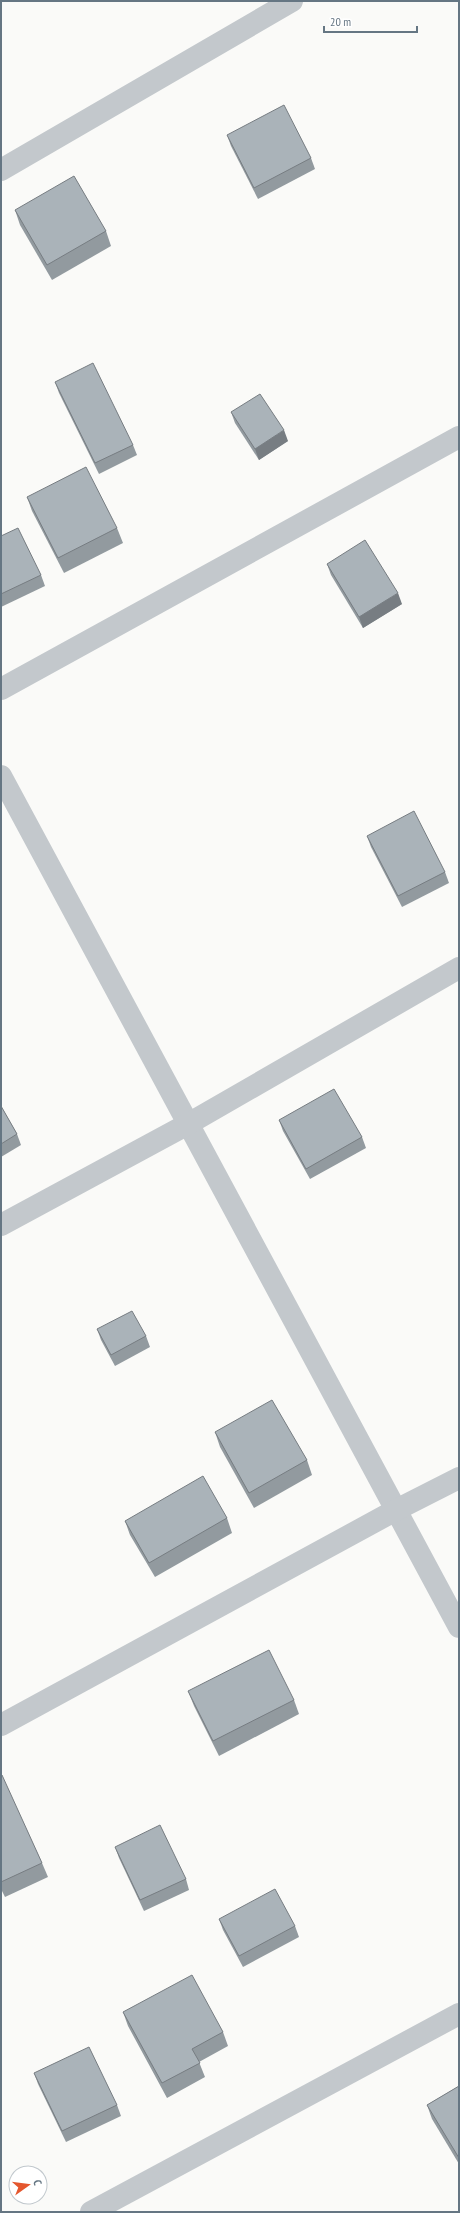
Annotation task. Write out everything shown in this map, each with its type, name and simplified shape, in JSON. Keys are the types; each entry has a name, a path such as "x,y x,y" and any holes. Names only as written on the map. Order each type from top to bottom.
{"street":[{"path":"1,170 292,1"},
{"path":"1,689 459,437"},
{"path":"1,776 459,1627"},
{"path":"1,1225 188,1124 459,968"},
{"path":"1,1725 396,1510 459,1478"},
{"path":"91,2212 459,2014"}],"building":[{"path":"284,105 311,158 254,188 227,135"},
{"path":"74,176 106,231 47,265 15,210"},
{"path":"93,363 133,445 95,463 55,382"},
{"path":"260,394 284,430 255,449 231,412"},
{"path":"86,467 117,528 58,558 27,497"},
{"path":"18,528 41,575 1,594 1,536"},
{"path":"365,540 398,593 359,617 327,564"},
{"path":"414,811 445,872 398,896 367,836"},
{"path":"334,1089 362,1137 306,1169 279,1120"},
{"path":"1,1106 17,1134 1,1144"},
{"path":"132,1311 146,1336 111,1355 97,1329"},
{"path":"272,1400 307,1460 249,1493 215,1432"},
{"path":"203,1476 227,1518 149,1563 125,1521"},
{"path":"269,1650 294,1700 213,1741 188,1691"},
{"path":"1,1775 42,1863 1,1882"},
{"path":"160,1825 186,1879 140,1900 115,1847"},
{"path":"275,1889 295,1926 239,1956 219,1919"},
{"path":"192,1975 223,2032 192,2049 200,2063 162,2083 123,2012"},
{"path":"89,2047 117,2105 62,2131 34,2073"},
{"path":"459,2086 459,2158 427,2105"}]}
